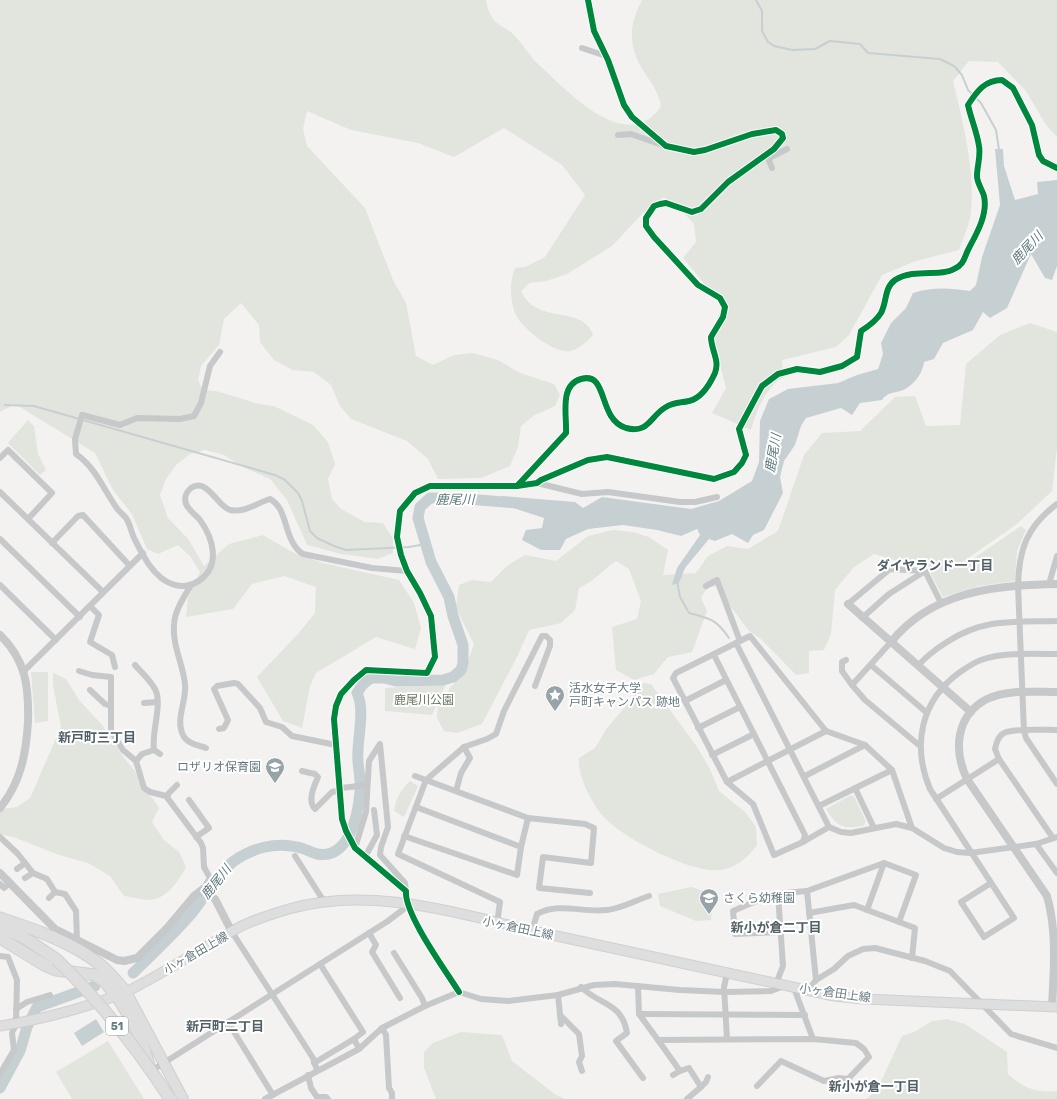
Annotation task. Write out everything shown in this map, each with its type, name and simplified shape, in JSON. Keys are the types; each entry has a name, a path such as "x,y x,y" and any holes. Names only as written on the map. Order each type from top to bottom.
{"highway":[{"name":"51","path":"0,918 57,940 90,956 108,972 121,994"},
{"name":"51","path":"0,927 23,936 56,959 88,990 170,1099"},
{"name":"51","path":"0,938 46,966 56,970 96,975 121,994"}],"main road":[{"name":"小ヶ倉田上線","path":"0,1026 39,1020 121,994 254,921 290,909 325,902 358,900 409,905 438,910 834,996 863,999 1055,1007"},
{"name":"51","path":"121,994 164,1062 183,1099"},
{"name":"51","path":"121,994 144,1046 150,1071 164,1099"}],"street":[{"path":"588,0 594,31 606,56 624,106 632,117 666,146"},
{"path":"582,48 606,56"},
{"path":"538,484 542,480 588,460 607,457 714,479 734,472 742,463 746,455 739,429 762,386 778,374 797,369 820,372 842,366 857,357 861,331 874,322 881,312 887,290 893,281 902,276 913,274 953,271 964,263 968,250 980,229 984,212 984,197 977,178 980,148 977,133 970,117 968,105 980,88 988,82 1002,80 1013,88 1032,125 1039,156 1043,161 1057,168"},
{"path":"618,135 631,134 661,146 694,152 705,150 752,134 776,130 782,134 781,141 766,157"},
{"path":"517,486 566,433 566,396 571,385 576,380 584,378 597,383 602,393 607,410 615,422 635,429 642,428 670,404 690,401 703,393 716,371 717,363 711,337 723,317 725,307 720,298 698,285 654,237 646,226 646,218 654,206 666,203 692,212 701,209 728,182 766,157 787,149"},
{"path":"766,157 772,168"},
{"path":"220,352 210,366 201,403 194,416 180,419 137,418 120,425 82,415 75,440 76,454 86,461 105,488 116,508 126,519 134,538 151,567 164,580 178,586 191,585 207,574 213,559 212,546 206,530 199,518 188,508 185,496 188,491 197,486 206,488 220,503 229,509 242,510 270,499 274,501 279,506 293,545 296,550 303,554 372,568 407,571"},
{"path":"0,458 8,450 52,493 28,519"},
{"path":"406,891 355,848 346,831 342,819 341,789 334,719 338,700 348,686 366,670 427,673 435,660 431,616 407,571 401,555 397,537 400,511 408,500 420,489 430,486 517,486 538,484 582,494 608,492 680,502 695,502 717,497"},
{"path":"0,492 103,592"},
{"path":"1057,504 1036,523 1026,540 1019,563 1018,586 1021,692 1024,731 1026,738 1057,784"},
{"path":"52,543 78,516 83,515 129,565"},
{"path":"0,539 80,617"},
{"path":"24,671 80,617 129,565 143,553"},
{"path":"852,685 891,642 918,617 941,603 966,593 988,588 1053,584 1057,556"},
{"path":"925,571 890,569 848,604 862,618 971,712"},
{"path":"925,571 941,603"},
{"path":"862,618 889,594 925,571"},
{"path":"706,586 717,580 738,642 790,749 805,776 829,827 841,832 851,833 896,824 912,828 944,848 957,852 970,853 1036,844 1055,837 999,759 995,750 999,738 1003,733 1057,730"},
{"path":"0,585 56,640"},
{"path":"191,585 178,609 174,624 175,646 185,684 185,695 180,725 184,737 189,742 206,748"},
{"path":"90,606 99,614 90,642 112,655 115,667"},
{"path":"918,666 934,650 972,628 1001,622 1057,621"},
{"path":"0,634 12,649 24,671 29,696 23,766 16,782 0,808"},
{"path":"497,924 500,902 398,854 426,780 464,747 487,739 496,734 504,711 542,636 546,636 550,640 550,646 535,686"},
{"path":"829,827 803,842 774,855 753,804 727,782 712,755 673,678 676,673 750,636 826,731 865,745 892,770 912,828"},
{"path":"991,883 961,902 984,937 1014,918 991,883 970,853 936,799 925,777 920,746 926,712 942,686 966,668 980,660 1021,654 1057,654"},
{"path":"714,655 805,835 803,842"},
{"path":"846,660 842,662 842,671 864,700 920,746"},
{"path":"135,665 156,690 157,702 154,726 157,752 142,754 136,761"},
{"path":"871,665 926,712"},
{"path":"0,873 55,929 117,960 124,961 137,958 167,928 194,896 204,889 210,878 204,867 203,848 196,837 168,798 161,794 150,792 144,788 136,761 123,750 111,731 111,677 92,675 78,671"},
{"path":"685,701 726,680"},
{"path":"219,729 224,728 228,720 214,690 217,686 234,683 238,684 260,708 266,722 282,727 292,736 336,745"},
{"path":"90,690 105,704 111,706"},
{"path":"1055,1007 1056,929 1054,917 1047,896 967,779 958,749 962,727 971,712 988,699 1021,692 1057,692"},
{"path":"144,703 157,702"},
{"path":"698,728 740,707"},
{"path":"727,782 826,731"},
{"path":"712,755 754,734"},
{"path":"355,848 355,843 365,820 369,761 380,744 388,827 380,847 380,855 405,883 405,897 414,918 459,992"},
{"path":"805,776 865,745"},
{"path":"456,791 470,758 464,747"},
{"path":"936,799 999,759"},
{"path":"819,806 892,770"},
{"path":"302,772 315,774 318,777 311,803 315,808 332,792 353,786 367,785"},
{"path":"416,776 528,818 585,824 594,828 590,866 543,857 539,888 590,893"},
{"path":"168,798 168,794 177,785"},
{"path":"855,788 874,828"},
{"path":"189,800 209,828 196,837"},
{"path":"416,807 521,847"},
{"path":"366,857 377,835 374,810"},
{"path":"404,836 517,875 521,847 528,818"},
{"path":"0,836 18,854 33,873 48,879 55,892"},
{"path":"1036,844 1057,872"},
{"path":"295,856 325,902"},
{"path":"18,869 25,863"},
{"path":"867,910 884,863"},
{"path":"780,932 735,934 733,911 778,894 807,891 884,863 916,875 899,922"},
{"path":"25,878 33,873"},
{"path":"0,884 4,888 10,883"},
{"path":"204,889 215,899 232,932 314,1063 316,1070"},
{"path":"807,891 816,980"},
{"path":"55,892 65,894 76,911 77,939"},
{"path":"49,898 55,892"},
{"path":"776,984 783,966 778,894"},
{"path":"532,931 537,914 547,908 556,907 582,911 590,909 608,910 648,896"},
{"path":"150,1071 369,933 409,905"},
{"path":"809,913 854,905 915,928 912,958"},
{"path":"369,933 376,945 372,952 400,998"},
{"path":"808,990 816,980 834,969 848,956 863,948 875,948 912,958 950,971 1011,1034 1057,1048"},
{"path":"394,953 422,998 425,1006"},
{"path":"0,956 8,957 17,980 16,1009 20,1023 12,1033 14,1050 0,1074"},
{"path":"314,1063 363,1032 320,964"},
{"path":"727,973 725,992 727,1039"},
{"path":"265,1099 359,1048 382,1028 425,1006 459,992 481,999 501,1001 526,1000 558,995 580,987 615,984 680,990 725,992 771,991 790,987 805,1015 813,1039"},
{"path":"638,986 639,1014 680,1071"},
{"path":"580,987 586,993 611,1005 622,1018 627,1033 616,1041 643,1078"},
{"path":"16,1009 33,1000 50,995"},
{"path":"558,995 561,1024"},
{"path":"639,1014 805,1015"},
{"path":"560,1015 578,1034 582,1056 579,1062 582,1071"},
{"path":"228,1022 273,1095"},
{"path":"382,1028 386,1035 389,1088 392,1093 392,1099"},
{"path":"354,1039 359,1048"},
{"path":"658,1040 813,1039 856,1043 864,1049 869,1057 848,1079 839,1078 829,1081 824,1081 781,1060 757,1086"},
{"path":"673,1075 688,1068 701,1087"},
{"path":"308,1075 311,1088 317,1098 326,1097 328,1099"},
{"path":"688,1099 706,1082 708,1077"}],"green space":[{"path":"0,0 486,0 488,9 494,20 512,33 534,60 579,101 607,119 622,124 636,124 649,119 661,106 657,94 640,65 633,47 632,29 637,10 642,0 1057,0 1057,137 1046,125 1026,91 998,62 969,61 953,81 961,113 970,162 972,195 968,226 959,250 916,261 882,275 849,335 836,347 782,360 783,377 771,387 762,400 751,430 712,413 726,388 714,342 715,326 722,305 683,258 696,242 694,224 681,210 664,197 642,214 612,246 567,274 546,281 530,283 521,291 528,302 538,308 580,320 588,326 593,335 591,338 571,351 564,351 556,349 539,339 518,319 512,302 511,290 515,268 525,267 545,257 585,195 562,165 504,128 454,157 418,143 351,130 307,111 303,129 307,146 365,208 393,280 406,303 416,356 433,365 454,355 473,353 498,360 520,373 554,384 560,395 555,406 533,416 521,426 518,447 510,466 481,478 438,479 428,459 407,441 351,419 340,406 331,385 314,372 293,370 274,360 260,342 259,325 241,303 224,319 219,345 201,366 198,380 203,390 216,391 259,404 274,406 313,425 328,442 335,464 328,479 332,499 341,509 365,522 383,523 393,539 393,553 378,559 341,554 307,545 287,500 270,479 243,467 224,455 205,450 190,454 176,465 166,479 160,495 168,518 189,540 204,566 229,544 263,535 292,552 323,563 399,580 414,603 421,628 415,649 376,637 316,673 310,686 302,728 283,721 257,677 298,634 315,613 316,587 284,576 252,584 233,609 186,617 188,597 200,572 190,556 178,545 158,554 147,549 132,514 113,490 95,453 15,404 0,412"},
{"path":"1030,323 1057,332 1057,448 1052,491 1017,524 961,563 932,564 961,567 1021,526 1026,530 1017,551 1015,581 979,586 943,597 925,563 909,564 874,554 854,567 835,590 831,634 824,650 809,651 809,673 796,675 761,639 749,631 715,586 707,588 701,598 707,611 692,652 668,657 654,674 634,680 616,670 612,627 637,619 641,601 629,569 616,561 579,588 575,610 561,623 529,630 518,655 482,724 457,733 444,731 437,718 438,706 450,688 464,672 474,644 456,608 459,585 472,580 491,582 508,565 525,555 556,561 588,536 613,530 633,532 649,537 668,550 663,575 696,573 708,556 727,546 748,549 778,531 804,455 822,433 860,431 895,397 915,396 926,426 960,425 966,364 1000,335"},
{"path":"28,420 34,426 38,454 46,470 40,475 8,443"},
{"path":"31,672 48,672 48,721 35,723"},
{"path":"53,673 66,679 79,700 103,726 124,758 135,771 143,789 153,799 159,808 152,822 164,840 179,852 186,867 172,888 167,893 156,899 144,900 124,896 110,876 88,863 59,855 16,838 0,834 0,809 17,807 30,798 61,727 53,685"},
{"path":"643,683 651,684 697,747 710,769 719,791 745,812 756,827 757,845 746,858 732,867 721,870 709,870 694,867 661,854 617,829 603,816 592,801 581,774 579,758 595,748 607,728 638,692"},
{"name":"鹿尾川公園","path":"446,684 432,715 385,711 385,688"},
{"path":"410,781 418,786 404,817 394,811 399,794"},
{"path":"851,795 855,798 866,822 863,826 845,827 833,820 826,809"},
{"path":"691,887 713,894 711,920 696,921 660,906 658,894"},
{"path":"947,1019 965,1024 1007,1052 1008,1074 1019,1083 1036,1090 1057,1091 1057,1099 866,1099 877,1090 902,1036 914,1032 932,1021"},
{"path":"461,1032 502,1035 512,1061 556,1095 565,1099 436,1099 424,1068 424,1052 433,1043"},
{"path":"108,1041 144,1099 72,1099 56,1072"}],"water":[{"path":"995,149 1003,149 1004,166 1015,200 1038,194 1037,182 1057,180 1057,266 1052,280 1045,278 1031,254 1007,308 990,318 983,312 973,330 943,343 934,359 924,362 918,376 907,388 891,393 882,400 860,403 852,415 841,408 806,418 801,426 795,445 784,461 780,477 783,493 764,530 753,535 748,543 732,534 715,541 709,539 685,568 679,583 672,585 677,568 700,535 697,529 681,536 657,530 623,525 588,529 566,539 560,550 541,550 522,540 526,530 542,528 544,518 501,504 502,496 575,502 583,508 602,497 691,509 719,501 752,481 759,462 760,421 769,399 788,389 838,383 857,375 878,369 883,354 881,343 891,323 906,308 913,293 941,289 970,291 976,285 982,257 1000,205"},
{"path":"96,1019 104,1032 82,1046 74,1033"}],"waterway":[{"path":"756,0 762,11 762,31 768,42 774,46 792,50 815,49 830,41 860,44 868,53 940,59 954,66 962,75 968,90 981,103 996,130 999,150"},
{"path":"5,405 34,406 275,475 285,480 298,493 302,501 310,531 317,538 346,550 409,547 426,544"},
{"name":"鹿尾川","path":"133,973 185,921 222,872 241,856 264,847 280,845 300,848 317,854 328,854 337,850 344,843 350,834 354,823 360,792 358,754 361,709 357,693 363,684 371,678 384,678 396,681 443,680 453,677 461,670 463,663 463,645 453,616 449,597 431,562 418,518 420,507 430,498 455,498 516,503"},
{"path":"677,581 680,597 689,613 716,623 729,638"},
{"name":"鹿尾川","path":"0,1088 20,1051 27,1027 37,1007 95,986"}],"cycle path":[{"path":"517,486 566,433 565,410 567,394 574,382 581,379 590,378 596,382 606,406 617,423 626,428 634,429 640,429 645,426 669,405 689,401 702,394 715,373 716,359 711,337 723,317 725,307 720,298 698,285 654,237 646,226 646,218 654,206 666,203 692,212 701,209 728,182 774,149 783,138 782,134 776,130 752,134 705,150 694,152 666,146 632,117 624,105 608,60 594,31 588,0"},
{"path":"459,992 418,928 407,901 406,891 355,848 346,831 342,819 334,719 336,706 341,694 366,670 427,673 435,657 431,616 407,571 401,555 397,537 400,511 415,493 430,486 517,486 537,483 588,460 607,457 714,479 734,472 742,463 746,455 739,429 762,386 778,374 797,369 820,372 842,366 857,357 861,331 872,323 881,313 887,291 891,283 902,276 910,274 949,271 958,267 964,260 978,230 983,216 985,203 984,196 977,179 980,154 979,146 968,105 982,87 996,80 1002,80 1013,88 1032,125 1039,155 1043,161 1057,168"}],"place":[{"name":"活水女子大学 戸町キャンパス 跡地","path":"555,712"},
{"name":"ロザリオ保育園","path":"275,784"},
{"name":"さくら幼稚園","path":"709,915"}],"district":[{"name":"ダイヤランド一丁目","path":"935,565"},
{"name":"新戸町三丁目","path":"97,737"},
{"name":"新小が倉二丁目","path":"776,927"},
{"name":"新戸町二丁目","path":"225,1026"},
{"name":"新小が倉一丁目","path":"874,1086"}]}
